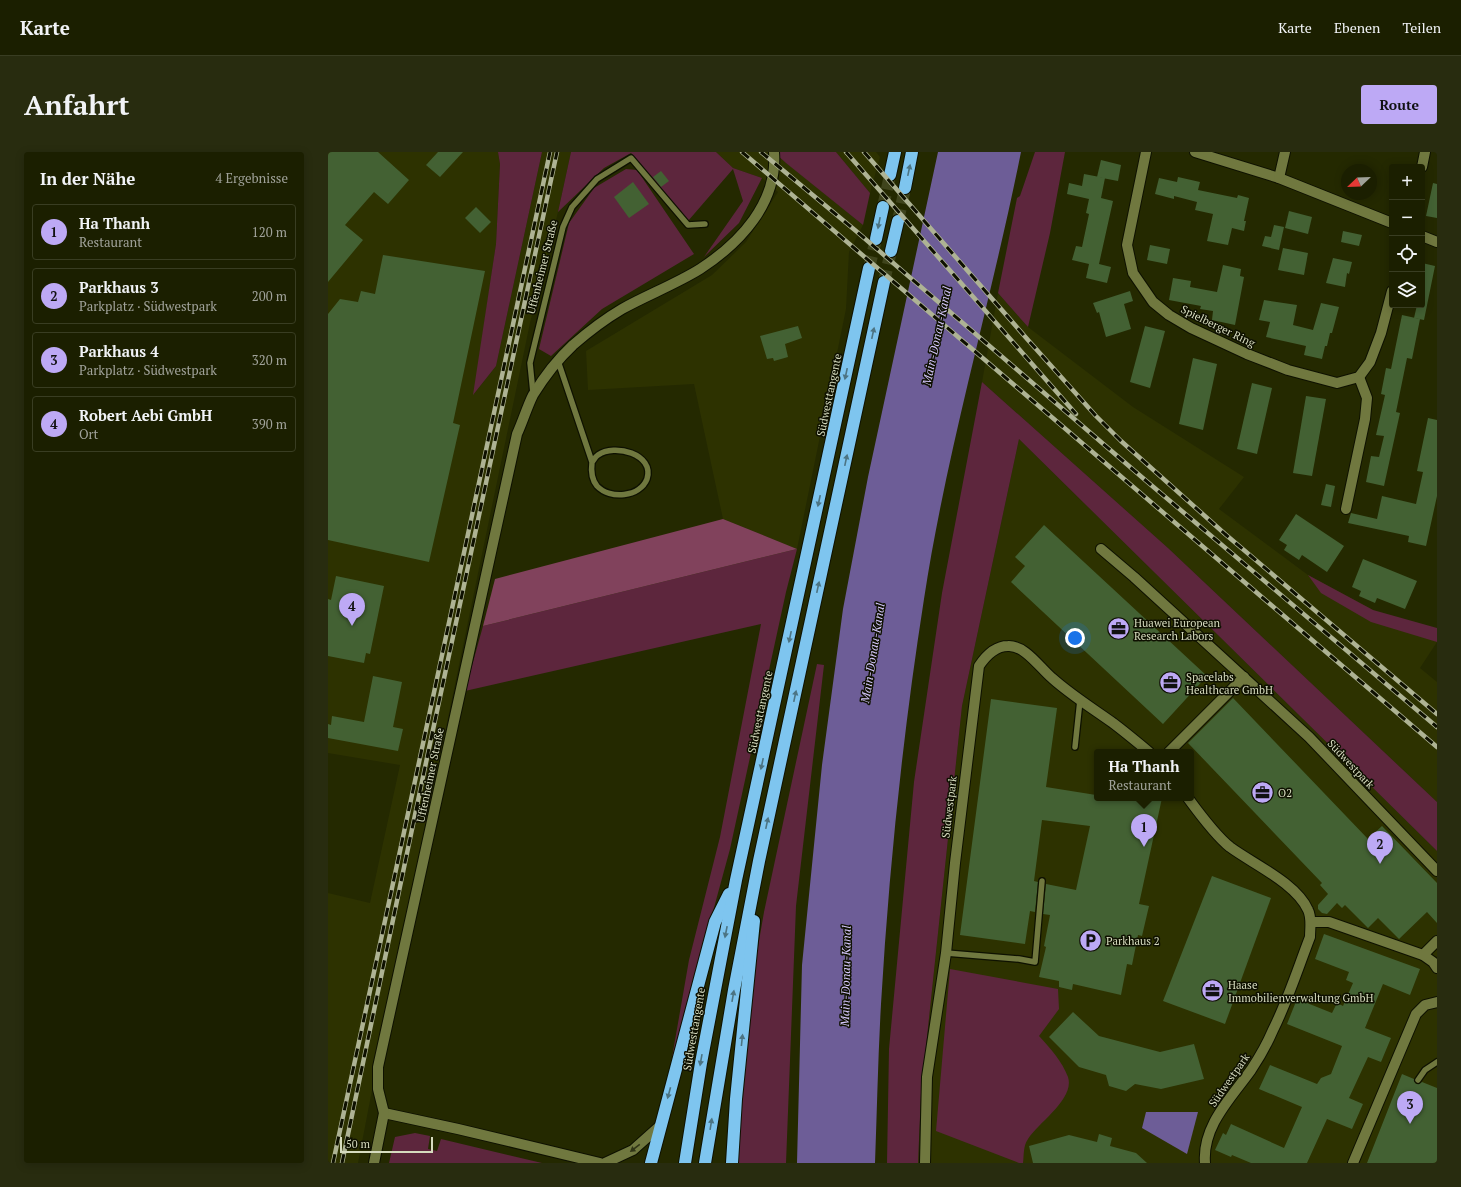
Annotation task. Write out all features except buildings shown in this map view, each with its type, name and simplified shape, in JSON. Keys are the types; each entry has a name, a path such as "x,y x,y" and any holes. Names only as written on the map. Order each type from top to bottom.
{"highway":[{"path":"890,175 895,152"},
{"path":"905,188 912,152"},
{"path":"876,239 883,207"},
{"path":"891,251 898,221"},
{"name":"Südwesttangente","path":"685,1163 701,1063 736,880 870,268"},
{"path":"706,1163 734,990 759,861 884,282"},
{"path":"732,1163 736,1099 750,972 759,861"},
{"path":"651,1163 715,922 736,880"}],"street":[{"name":"Uffenheimer Straße","path":"374,1163 384,1114 378,1089 378,1067 517,434 533,395 548,374 573,345 597,326 621,310 699,269 731,246 757,216 768,196 775,160 774,152"},
{"name":"Spielberger Ring","path":"1146,152 1127,245 1133,272 1152,302 1169,315 1191,328 1247,354 1281,367 1337,383 1359,377"},
{"path":"1194,152 1279,178 1389,222"},
{"path":"1279,178 1285,152"},
{"path":"1423,164 1425,152"},
{"path":"1425,237 1437,242"},
{"path":"1346,509 1365,419 1367,398 1359,377 1370,362 1381,333 1389,302"},
{"name":"Südwestpark","path":"1100,549 1134,577 1309,737 1437,871"},
{"name":"Südwestpark","path":"925,1163 927,1077 946,953 956,855 979,666 985,657 998,648 1009,646 1018,649 1031,657 1051,677 1080,700 1114,724 1145,749"},
{"path":"1171,749 1244,677"},
{"name":"Südwestpark","path":"1190,801 1203,818 1229,846 1284,883 1301,899 1308,910 1310,922 1310,937 1274,1030 1257,1059 1209,1132 1205,1145 1205,1163"},
{"path":"1310,922 1330,922 1423,955 1433,962 1437,968"},
{"path":"1423,955 1437,940"},
{"path":"1353,1163 1416,1014 1425,1005 1437,1002"},
{"path":"384,1114 458,1129 600,1163"},
{"path":"605,1163 633,1150 660,1125"}],"lane":[{"name":"Uffenheimer Straße","path":"533,395 530,363 563,228 572,207 597,179 631,158 688,225 705,224"},
{"path":"558,362 592,462 596,486 603,491 614,495 634,493 642,488 647,477 647,468 644,463 631,452 608,450 597,455 592,462"},
{"path":"1075,746 1080,700"},
{"path":"946,953 1019,959 1037,963 1042,881"},
{"path":"1418,1080 1425,1070 1437,1062"}],"shaded area":[{"path":"328,152 498,152 500,164 496,244 474,394 496,366 542,152 571,152 558,212 530,323 388,1007 358,1163 328,1163 328,893 370,903 400,765 328,753"},
{"path":"498,152 542,152 496,366 473,395 496,244 500,164"},
{"path":"571,152 716,152 733,168 762,178 739,223 704,257 743,201 733,169 688,221 631,153 604,168 558,212"},
{"path":"716,152 773,152 863,225 849,252 846,309 797,549 723,519 694,384 588,390 586,351 712,275 746,242 778,192 762,178 733,168"},
{"path":"778,152 836,152 870,193 863,225 786,163 777,155"},
{"path":"836,152 876,152 880,157 870,193"},
{"path":"1035,152 1065,152 1050,233 1028,327 998,293 1017,198 1020,196"},
{"path":"626,169 637,170 694,254 602,309 551,356 539,349 569,223 594,188"},
{"path":"998,293 1028,327 1133,407 1244,477 1219,509 1308,575 1437,642 1420,668 1437,682 1437,802 1168,548 982,382"},
{"path":"982,382 1168,548 1437,802 1437,851 1019,439 962,706 921,1094 918,1163 887,1163 889,1049 914,782 942,593"},
{"path":"1019,439 1437,851 1437,1163 918,1163 921,1094 962,706"},
{"path":"723,519 797,549 483,626 495,579"},
{"path":"797,549 786,592 730,849 670,1069 689,960 720,837 761,624 465,691 483,626"},
{"path":"1308,575 1373,610 1437,628 1437,642 1371,622 1321,593"},
{"path":"817,664 824,665 796,906 786,1163 738,1163 741,1091 755,964 764,912"},
{"path":"950,969 1058,989 1059,1009 1039,1036 1059,1060 1068,1077 1069,1085 1066,1094 1055,1110 1033,1132 1026,1142 1023,1163 1019,1163 936,1131"},
{"path":"415,1133 430,1136 428,1149 437,1151 441,1139 542,1163 389,1163 395,1137"}],"water":[{"name":"Main-Donau-Kanal","path":"938,152 1021,152 945,487 916,649 903,750 888,902 880,1024 875,1163 797,1163 802,965 822,765 843,609 868,477"},
{"path":"1146,1112 1198,1112 1187,1154 1142,1128"}],"tunnel":[{"path":"883,207 890,175"},
{"path":"898,221 905,188"},
{"path":"869,268 876,239"},
{"path":"884,282 891,251"}],"railway":[{"path":"333,1163 550,152"},
{"path":"342,1163 557,152"},
{"path":"742,152 1437,747"},
{"path":"761,152 856,231 1144,479 1437,727"},
{"path":"846,152 1076,414"},
{"path":"864,152 1028,340 1096,416 1121,441 1225,534 1437,714"}],"place":[{"name":"Robert Aebi GmbH","path":"352,626"},
{"name":"Huawei European Research Labors","path":"1118,629"},
{"name":"Spacelabs Healthcare GmbH","path":"1170,683"},
{"name":"O2","path":"1263,793"},
{"name":"Ha Thanh","path":"1144,847"},
{"name":"Parkhaus 3","path":"1380,864"},
{"name":"Parkhaus 2","path":"1091,941"},
{"name":"Haase Immobilienverwaltung GmbH","path":"1212,991"},
{"name":"Parkhaus 4","path":"1410,1124"}]}
